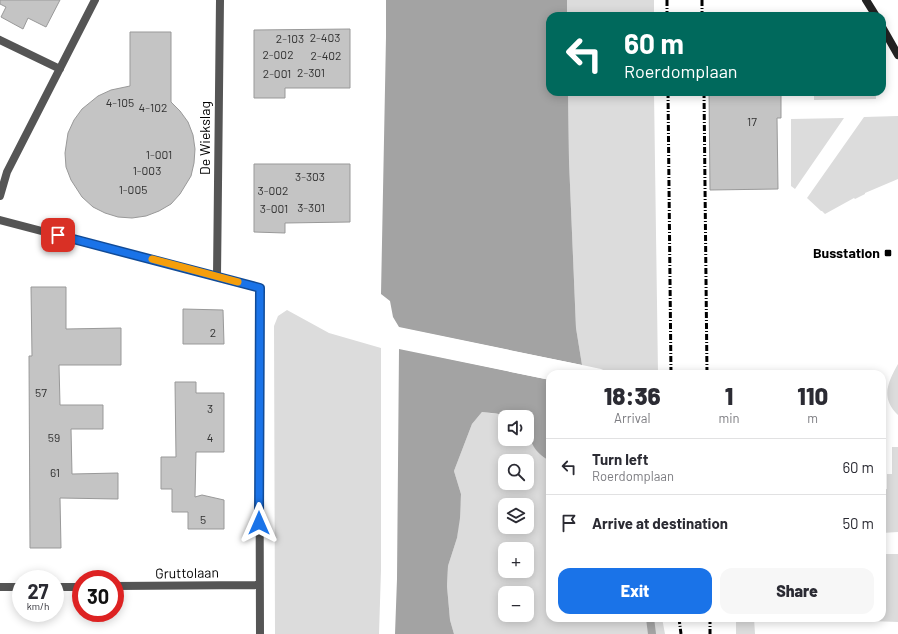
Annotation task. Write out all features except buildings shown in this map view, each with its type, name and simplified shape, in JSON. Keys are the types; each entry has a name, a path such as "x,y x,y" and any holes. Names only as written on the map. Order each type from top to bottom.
{"main road":[{"path":"866,0 874,12"},
{"path":"886,34 898,55"}],"street":[{"path":"0,196 7,172 95,0"},
{"name":"De Wiekslag","path":"217,276 220,0"},
{"path":"0,40 60,69"},
{"path":"0,220 260,288 260,634"},
{"name":"Gruttolaan","path":"124,586 259,585"},
{"path":"0,587 12,587"}],"shaded area":[{"path":"386,0 567,0 567,12 546,12 546,96 568,96 569,161 576,328 582,365 399,327 393,317 390,301 381,294"},
{"path":"567,0 654,0 654,12 567,12"},
{"path":"568,96 654,96 658,370 603,370 582,365 576,328 569,161"},
{"path":"814,96 876,96 876,99 814,100"},
{"path":"898,116 898,179 865,193 855,199 854,198 825,214 807,198 864,117"},
{"path":"844,118 795,189 791,186 791,119"},
{"path":"287,310 329,333 381,348 381,570 379,634 275,634 274,326 278,316"},
{"path":"399,349 546,379 546,458 539,453 534,446 534,410 498,410 498,414 482,412 472,424 454,471 461,494 460,518 457,538 448,566 447,586 450,620 454,634 395,634 397,579"},
{"path":"898,364 898,415 892,409 887,396 891,377"},
{"path":"482,412 498,414 498,446 534,446 538,452 546,459 546,622 663,622 665,634 454,634 450,620 447,586 448,566 457,538 461,494 454,471 472,424"},
{"path":"892,447 898,447 898,532 886,533 887,474 892,474"},
{"path":"886,554 898,554 898,622 886,622"},
{"path":"736,622 754,622 755,634 736,634"}],"pier":[{"path":"396,327 582,365 581,367 399,329"},
{"path":"398,348 546,377 546,379"}],"waterway":[{"path":"650,622 652,634"}],"railway":[{"path":"667,0 667,12"},
{"path":"702,0 702,12"},
{"path":"668,96 671,370"},
{"path":"704,96 707,370"},
{"path":"680,622 681,634"},
{"path":"710,622 710,634"}],"slow traffic":[{"path":"152,259 238,282"}],"place":[{"name":"Busstation","path":"888,253"}],"route":[{"path":"58,235 260,288 259,523"}]}
